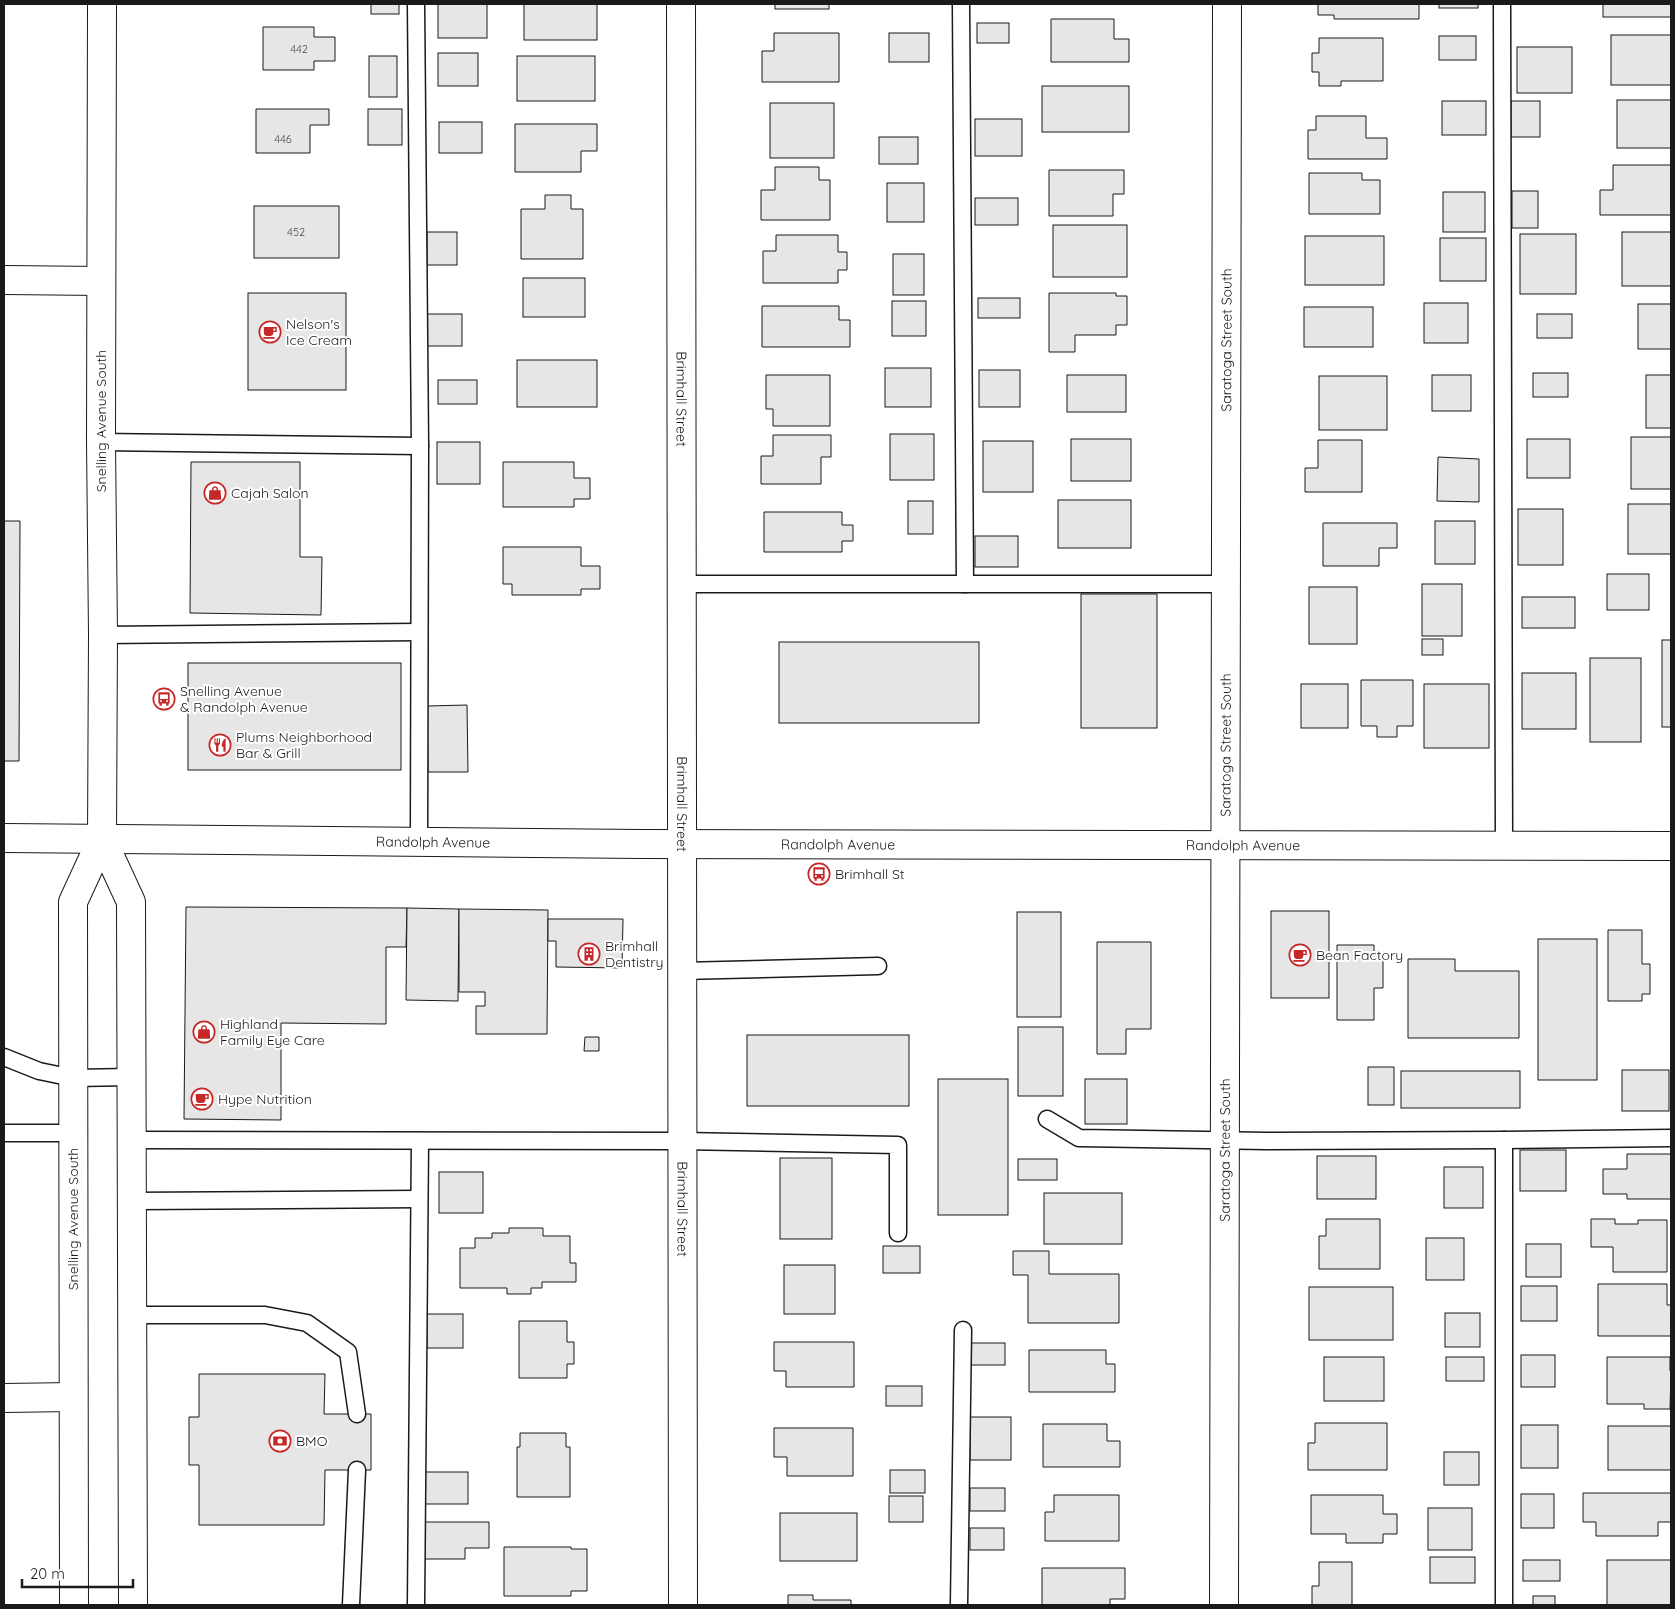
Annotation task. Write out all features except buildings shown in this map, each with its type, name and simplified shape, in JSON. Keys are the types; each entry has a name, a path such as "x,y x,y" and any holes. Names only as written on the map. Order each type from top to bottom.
{"main road":[{"name":"Snelling Avenue South","path":"74,1605 74,902 102,839 102,4"},
{"name":"Brimhall Street","path":"681,4 683,1605"},
{"name":"Saratoga Street South","path":"1224,1605 1227,4"},
{"path":"4,280 101,281"},
{"name":"Randolph Avenue","path":"4,838 681,844 1671,846"},
{"name":"Snelling Avenue South","path":"102,839 131,902 133,1605"},
{"path":"4,1398 74,1397"}],"lane":[{"path":"416,4 420,446 419,842"},
{"path":"961,4 965,584"},
{"path":"1502,4 1504,846"},
{"path":"101,442 420,446"},
{"path":"682,584 1226,584"},
{"path":"103,635 419,632"},
{"path":"682,971 878,966"},
{"path":"4,1057 39,1071 74,1078 131,1077"},
{"path":"1047,1119 1079,1138 1161,1138 1225,1141 1671,1138"},
{"path":"4,1133 73,1133"},
{"path":"132,1140 682,1141 898,1145 898,1233"},
{"path":"1504,1140 1504,1605"},
{"path":"416,1605 420,1142"},
{"path":"133,1201 419,1200"},
{"path":"133,1315 265,1315 307,1323 348,1352 357,1414"},
{"path":"959,1605 963,1330"},
{"path":"351,1605 357,1470"}],"place":[{"name":"Nelson's Ice Cream","path":"270,332"},
{"name":"Cajah Salon","path":"215,493"},
{"name":"Snelling Avenue & Randolph Avenue","path":"164,699"},
{"name":"Plums Neighborhood Bar & Grill","path":"220,745"},
{"name":"Brimhall St","path":"819,874"},
{"name":"Brimhall Dentistry","path":"589,954"},
{"name":"Bean Factory","path":"1300,955"},
{"name":"Highland Family Eye Care","path":"204,1032"},
{"name":"Hype Nutrition","path":"202,1099"},
{"name":"BMO","path":"280,1441"}]}
